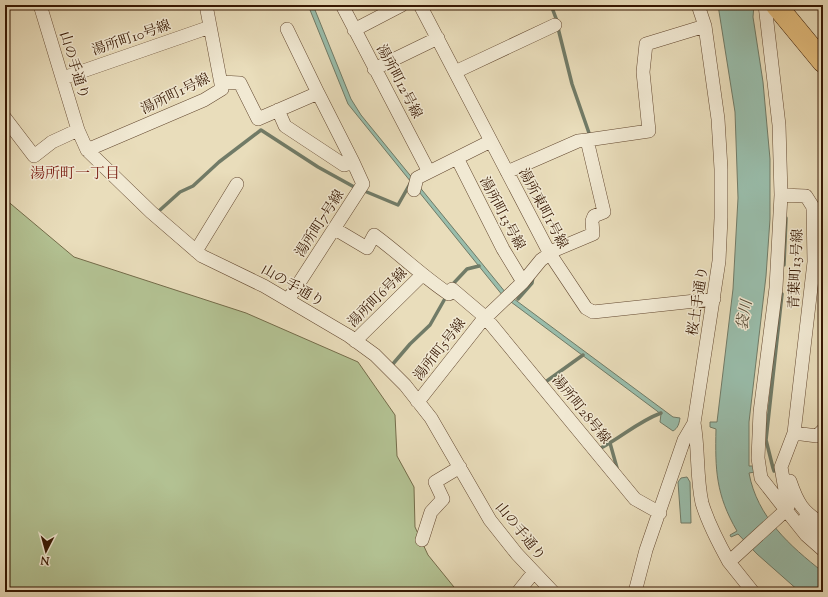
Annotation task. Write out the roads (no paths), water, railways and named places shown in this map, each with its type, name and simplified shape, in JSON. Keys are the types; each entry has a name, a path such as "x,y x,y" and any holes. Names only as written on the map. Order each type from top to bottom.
{"highway":[{"path":"776,5 823,62"}],"street":[{"name":"山の手通り","path":"40,5 78,130 87,150 151,212 202,256 264,286 355,341 375,355 405,385 431,418 490,520 516,554 553,592"},
{"name":"湯所町1号線","path":"87,150 204,100 222,89 206,5"},
{"name":"湯所町12号線","path":"342,5 429,172"},
{"path":"354,30 402,5"},
{"name":"湯所東町1号線","path":"420,5 550,254 586,308 593,312 714,299"},
{"name":"桜土手通り","path":"635,592 646,550 684,440 694,423 720,261 722,169 718,119 705,26 698,5"},
{"path":"765,5 778,125 781,195 776,288 760,412 758,458 761,478 784,512 823,550"},
{"path":"455,72 555,25"},
{"path":"507,172 578,141 649,131 643,72 646,44 705,26"},
{"name":"湯所町10号線","path":"63,78 210,27"},
{"path":"278,110 285,126 344,165 353,162 287,29"},
{"path":"374,69 438,38"},
{"path":"221,82 240,83 258,118 318,93"},
{"path":"5,118 34,156 52,142 78,130"},
{"name":"湯所町5号線","path":"417,401 421,398 485,317 523,282 541,260 550,254 592,234 592,221 594,216 604,212 587,140"},
{"path":"416,184 429,172 491,141"},
{"name":"湯所町13号線","path":"456,158 523,282"},
{"name":"湯所町7号線","path":"288,300 363,184 353,162"},
{"path":"196,251 238,184"},
{"name":"青葉町13号線","path":"781,195 806,196 812,207 814,262 794,433 781,467 788,507 784,512"},
{"path":"335,229 367,248 374,235 402,256 422,275"},
{"name":"湯所町28号線","path":"422,275 449,294 452,289 485,317 635,498 660,513"},
{"name":"湯所町6号線","path":"355,341 422,275"},
{"path":"694,423 698,441 699,480 702,502 729,562 753,592"},
{"path":"794,433 817,436 823,430"},
{"path":"784,462 796,499 808,523 823,537"},
{"path":"422,540 431,512 443,499 435,482 460,467"},
{"path":"799,505 813,518 823,524"},
{"path":"729,562 784,512"},
{"path":"518,592 534,572"}],"water":[{"path":"308,5 313,5 351,99 361,115 506,293 673,417 680,418 678,426 675,430 673,431 660,422 661,414 503,296 348,104"},
{"name":"袋川","path":"718,5 754,5 753,17 763,82 770,159 770,219 766,276 749,422 749,466 754,466 755,472 749,473 753,489 767,517 787,541 823,572 823,592 800,592 757,554 738,534 731,537 730,535 737,531 725,506 718,482 716,429 710,427 710,422 717,422 733,289 738,198 735,112"},
{"path":"687,477 690,482 691,523 681,523 678,482 681,478"}],"waterway":[{"path":"551,5 557,21"},
{"path":"558,28 572,84 589,133"},
{"path":"160,210 180,192 193,186 219,162 261,130 318,167 356,188"},
{"path":"362,190 398,205 411,182"},
{"path":"784,265 786,218"},
{"path":"451,286 467,269 479,266"},
{"path":"518,299 532,283 533,277"},
{"path":"777,469 774,471 766,440 782,294"},
{"path":"392,365 410,344 430,325 447,295"},
{"path":"544,383 583,355"},
{"path":"599,449 644,421 661,413"},
{"path":"610,443 617,468"}],"district":[{"name":"湯所町一丁目","path":"75,173"}]}
